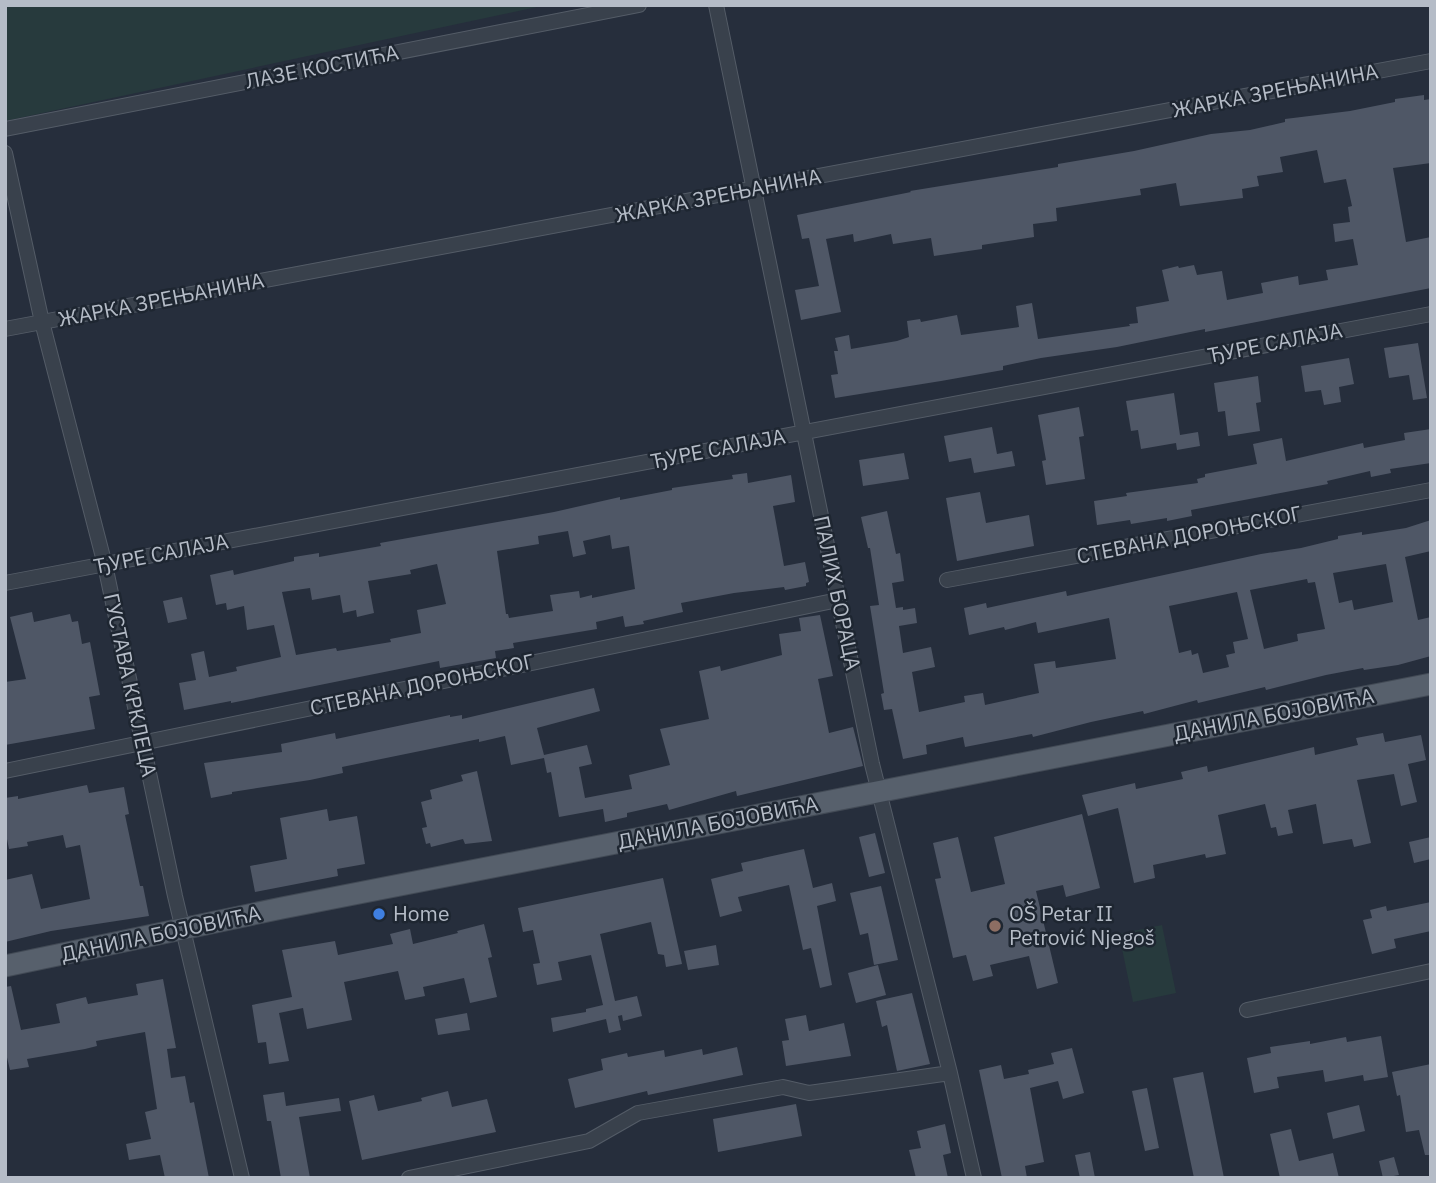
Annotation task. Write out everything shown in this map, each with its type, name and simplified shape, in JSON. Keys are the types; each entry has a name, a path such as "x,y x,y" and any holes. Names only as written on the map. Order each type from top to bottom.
{"main road":[{"name":"ДАНИЛА БОЈОВИЋА","path":"5,966 282,908 1431,684"}],"street":[{"name":"ЛАЗЕ КОСТИЋА","path":"5,129 639,5"},
{"name":"ПАЛИХ БОРАЦА","path":"716,5 752,190 879,792 974,1178"},
{"name":"ЖАРКА ЗРЕЊАНИНА","path":"5,329 1431,61"},
{"name":"ГУСТАВА КРКЛЕЦА","path":"5,153 41,322 104,565 183,929 242,1178"},
{"name":"ЂУРЕ САЛАЈА","path":"5,583 1431,314"},
{"name":"СТЕВАНА ДОРОЊСКОГ","path":"947,580 1431,490"},
{"name":"СТЕВАНА ДОРОЊСКОГ","path":"5,771 838,600"},
{"path":"1247,1010 1431,971"},
{"path":"409,1178 589,1141 638,1113 783,1087 809,1093 950,1073"}],"shaded area":[{"path":"5,5 546,5 5,121"},
{"path":"1162,925 1176,993 1133,1002 1119,934"}],"building":[{"path":"1424,95 1424,100 1431,99 1431,163 1393,168 1406,242 1431,237 1431,288 1205,332 1205,329 1117,347 1041,358 1003,366 1003,370 835,398 831,375 838,374 835,338 849,335 851,349 897,341 909,337 907,321 920,319 921,322 957,315 961,335 1019,327 1016,306 1032,303 1038,339 1138,323 1136,307 1169,301 1162,270 1178,266 1194,265 1197,275 1222,271 1227,300 1263,293 1261,283 1298,276 1299,285 1328,280 1326,270 1358,265 1353,239 1335,242 1333,224 1350,222 1348,207 1352,206 1346,179 1324,183 1317,150 1280,157 1283,172 1257,176 1259,186 1242,189 1243,198 1180,206 1176,183 1140,189 1141,195 1056,208 1057,221 1033,224 1034,237 982,245 982,249 934,256 931,238 893,244 891,234 854,242 853,234 826,239 841,312 801,320 795,290 819,286 809,238 802,239 797,215 910,191 1058,167 1058,164 1211,134 1250,130 1285,122 1285,119 1350,111 1395,102 1395,99"},
{"path":"1418,343 1427,398 1413,400 1409,375 1389,378 1384,348"},
{"path":"1349,358 1354,384 1339,387 1341,402 1324,405 1321,390 1305,392 1301,366"},
{"path":"1258,376 1261,402 1256,403 1260,431 1228,436 1225,411 1218,412 1214,383"},
{"path":"1174,393 1180,435 1198,432 1200,446 1177,450 1176,443 1141,449 1138,430 1131,431 1126,401"},
{"path":"1079,407 1084,436 1079,437 1085,479 1046,485 1042,461 1046,460 1038,415"},
{"path":"992,427 997,454 1012,451 1015,466 974,473 971,458 949,462 944,436"},
{"path":"1431,429 1431,463 1390,469 1391,473 1371,477 1370,471 1327,481 1328,484 1191,510 1192,516 1167,521 1167,518 1131,524 1130,520 1097,525 1094,501 1127,496 1126,493 1198,483 1197,479 1205,477 1205,474 1257,464 1253,444 1282,438 1286,461 1363,443 1364,448 1405,440 1404,433"},
{"path":"904,453 909,479 863,486 859,460"},
{"path":"747,473 748,483 791,475 795,502 773,506 784,566 805,562 809,582 806,586 734,593 681,603 683,612 643,621 644,624 625,627 623,616 596,622 597,629 513,643 514,648 495,651 496,658 440,668 439,661 184,710 179,683 196,680 191,654 204,651 209,677 237,671 236,667 281,657 274,625 247,630 244,606 227,610 226,603 216,605 210,575 233,570 234,575 294,561 294,557 319,553 319,557 381,546 380,543 554,512 620,497 620,500 672,488 733,479 732,475","holes":["568,531 573,557 586,554 583,541 610,535 612,549 629,546 635,589 592,598 592,595 580,598 579,591 550,595 553,611 509,618 506,614 497,551 539,544 538,536","437,564 446,604 417,610 421,633 390,639 391,642 296,655 282,592 310,588 312,600 340,595 343,613 356,610 357,617 374,613 368,581 411,574 410,570"]},
{"path":"980,492 986,523 1029,515 1034,546 957,561 946,498"},
{"path":"887,511 896,554 900,553 904,581 892,583 896,608 915,608 917,623 899,626 903,653 931,647 935,667 912,672 919,712 965,702 964,696 983,693 985,705 1039,693 1034,664 1055,661 1056,668 1116,659 1109,618 1038,633 1036,622 969,635 964,608 986,603 987,608 1066,591 1067,596 1261,554 1301,548 1338,539 1338,536 1406,528 1431,520 1431,551 1405,557 1418,620 1431,617 1431,656 1398,665 1326,675 1266,690 1265,687 1198,703 1197,700 1033,737 1032,734 965,747 963,737 926,745 927,754 903,759 892,709 884,710 881,694 884,693 870,606 879,605 870,548 861,517","holes":["1386,564 1393,602 1354,610 1352,600 1339,603 1333,573","1307,579 1308,583 1315,582 1325,629 1297,634 1298,641 1264,649 1250,590","1237,592 1248,639 1233,642 1235,653 1226,655 1229,667 1203,673 1198,653 1192,655 1191,650 1179,653 1169,606"]},
{"path":"182,597 187,619 168,623 163,601"},
{"path":"32,612 34,622 70,614 72,622 78,621 82,644 90,642 100,695 89,697 95,729 5,745 5,682 26,679 10,617"},
{"path":"820,615 833,676 818,679 829,733 853,727 863,766 737,796 736,791 669,810 667,804 627,813 627,817 605,822 603,809 559,817 551,772 547,773 544,758 511,765 505,736 342,767 343,773 211,798 204,763 282,752 281,744 335,733 336,739 450,715 462,715 462,719 594,688 600,711 537,728 544,755 587,745 592,764 579,767 585,798 632,789 629,775 670,765 660,729 709,719 699,671 720,666 721,671 782,655 779,634 801,631 799,618"},
{"path":"1383,733 1385,742 1421,735 1426,760 1408,764 1417,802 1401,806 1394,774 1357,780 1371,843 1354,847 1352,839 1323,844 1316,804 1288,810 1293,833 1278,836 1276,827 1271,828 1265,804 1218,815 1226,854 1206,858 1205,854 1153,865 1155,878 1134,883 1118,808 1088,816 1082,795 1135,783 1136,789 1183,779 1181,772 1207,766 1208,772 1314,747 1315,755 1358,745 1356,738"},
{"path":"477,771 492,841 465,844 463,839 431,847 430,843 426,844 422,828 427,827 421,802 432,799 430,790 463,781 461,775"},
{"path":"87,785 89,793 124,787 129,814 125,815 149,916 51,931 5,942 5,880 32,874 41,909 90,899 80,845 66,848 63,835 27,842 28,846 9,849 5,829 5,798 18,796 18,799"},
{"path":"327,809 329,821 357,816 365,864 337,869 338,876 255,892 250,866 287,859 280,818"},
{"name":"OŠ Petar II Petrović Njegoš","path":"1082,814 1100,888 1066,897 1063,885 1036,891 1058,983 1037,989 1029,956 990,965 993,976 973,981 966,955 953,958 935,879 941,878 933,843 958,837 971,892 1005,884 994,837"},
{"path":"875,833 885,873 869,877 859,837"},
{"path":"1431,837 1431,859 1414,863 1409,842"},
{"path":"804,849 813,888 832,883 836,901 817,906 832,985 820,988 811,948 803,950 789,885 738,897 742,911 720,917 711,879 743,871 741,863"},
{"path":"663,878 682,964 666,967 664,955 658,954 651,922 600,934 615,1001 637,996 642,1016 623,1021 622,1015 618,1016 621,1030 609,1033 606,1019 553,1032 551,1018 586,1012 586,1009 603,1005 591,955 558,962 562,980 537,985 533,964 540,963 533,930 523,932 518,908"},
{"path":"881,886 898,960 874,965 868,933 860,935 850,893"},
{"path":"1431,902 1431,931 1394,939 1396,948 1372,954 1363,920 1372,918 1370,910 1386,906 1387,911"},
{"path":"484,924 497,997 470,1003 464,978 423,987 425,996 405,1000 398,971 344,982 352,1020 307,1029 303,1008 279,1013 289,1061 269,1064 266,1042 258,1043 252,1005 292,997 282,950 335,941 338,955 393,944 390,934 410,929 413,944"},
{"path":"716,945 719,965 688,970 684,951"},
{"path":"878,965 886,995 856,1003 848,973"},
{"path":"163,979 176,1048 167,1049 171,1078 185,1076 190,1103 194,1102 209,1178 165,1178 160,1155 129,1160 126,1144 151,1139 145,1112 157,1109 145,1032 96,1041 97,1046 85,1049 27,1059 29,1067 10,1070 5,1049 5,987 11,986 21,1030 60,1023 56,1004 86,997 88,1004 138,995 136,984"},
{"path":"912,993 930,1064 897,1071 887,1025 882,1027 876,1001"},
{"path":"467,1013 470,1030 438,1035 435,1019"},
{"path":"806,1015 809,1031 844,1023 851,1056 786,1066 782,1041 789,1040 785,1019"},
{"path":"1381,1036 1388,1077 1364,1081 1363,1075 1325,1082 1323,1070 1277,1077 1279,1088 1254,1093 1247,1058 1271,1053 1270,1047 1310,1041 1310,1044 1346,1037 1347,1042"},
{"path":"737,1047 743,1075 648,1095 647,1091 575,1108 568,1079 603,1070 601,1059 627,1053 628,1057 664,1050 665,1057 702,1049 703,1055"},
{"path":"1072,1048 1084,1093 1063,1099 1058,1081 1030,1088 1044,1162 1025,1166 1027,1178 1002,1178 979,1070 1001,1065 1004,1079 1029,1074 1028,1070 1054,1064 1051,1053"},
{"path":"1431,1064 1431,1155 1425,1155 1419,1130 1406,1132 1400,1095 1397,1096 1392,1072"},
{"path":"1203,1072 1224,1178 1194,1178 1173,1078"},
{"path":"1147,1088 1159,1148 1145,1151 1132,1091"},
{"path":"448,1091 452,1107 487,1099 496,1132 362,1160 349,1101 374,1095 378,1111 422,1101 421,1098"},
{"path":"284,1092 286,1106 339,1098 341,1111 299,1117 310,1178 281,1178 271,1121 267,1121 263,1095"},
{"path":"796,1104 802,1136 718,1152 713,1119"},
{"path":"1359,1105 1365,1131 1333,1139 1327,1113"},
{"path":"945,1124 951,1153 943,1155 948,1178 916,1178 909,1150 921,1148 917,1131"},
{"path":"1291,1129 1299,1161 1333,1153 1339,1178 1280,1178 1270,1134"},
{"path":"1090,1152 1095,1178 1080,1178 1075,1155"},
{"path":"1394,1157 1399,1175 1383,1178 1379,1161"}],"place":[{"name":"Home","path":"379,914"},
{"name":"OŠ Petar II Petrović Njegoš","path":"995,926"}]}
